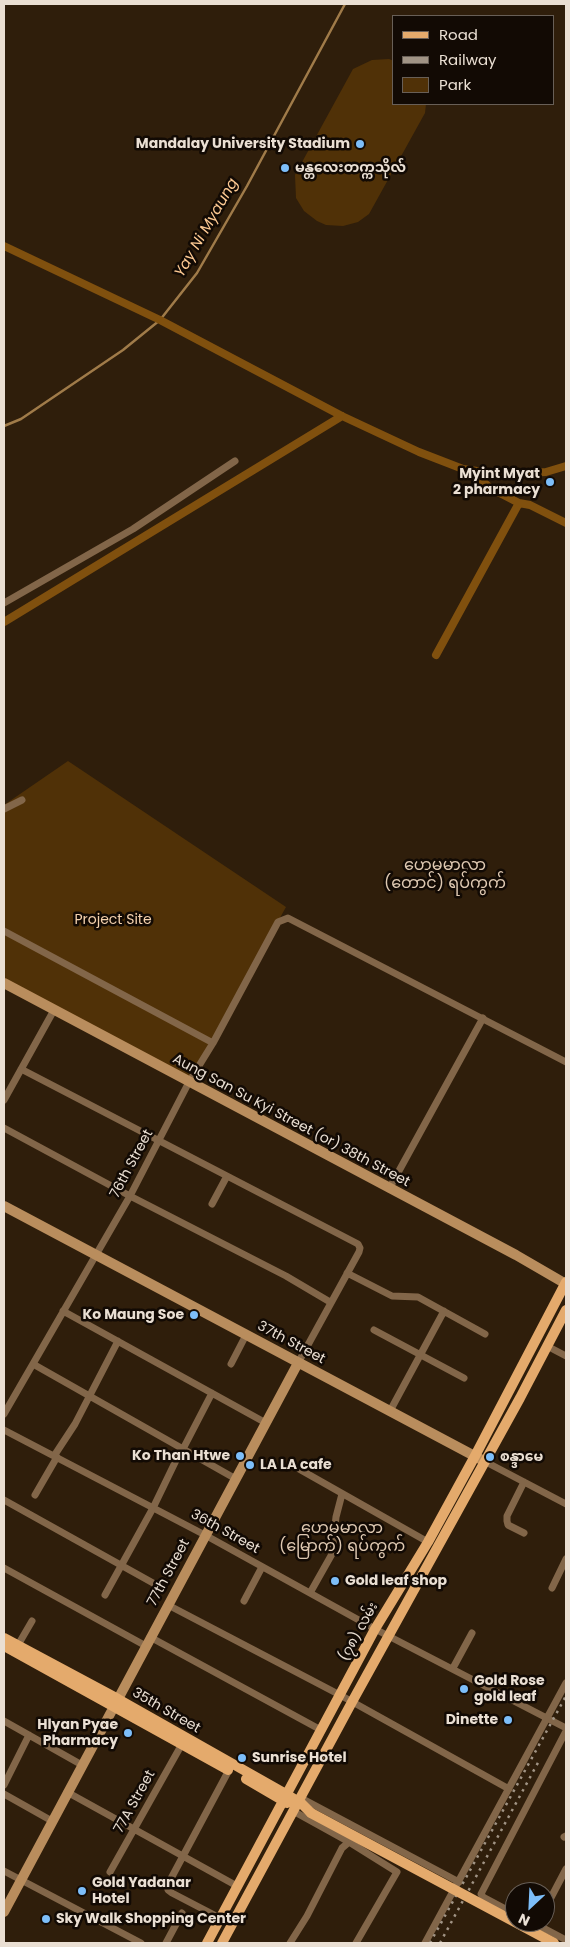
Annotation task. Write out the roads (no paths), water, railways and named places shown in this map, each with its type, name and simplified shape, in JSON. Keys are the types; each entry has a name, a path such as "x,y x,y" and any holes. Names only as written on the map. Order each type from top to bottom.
{"main road":[{"name":"(၇၈) လမ်း","path":"222,1943 424,1573 566,1283"},
{"name":"(၇၈) လမ်း","path":"207,1943 375,1629 480,1459 547,1346 566,1310"},
{"name":"35th Street","path":"4,1638 182,1744 229,1770 285,1797"},
{"name":"35th Street","path":"4,1646 116,1703 312,1813 554,1943"}],"street":[{"path":"4,603 133,529 235,461"},
{"path":"4,808 22,800"},
{"name":"76th Street","path":"4,1414 130,1196 189,1082 213,1043 278,922 288,918 483,1018"},
{"path":"4,931 213,1043"},
{"name":"Aung San Su Kyi Street (or) 38th Street","path":"4,983 566,1283"},
{"path":"4,1100 54,1010"},
{"path":"390,1189 483,1018 566,1062"},
{"path":"21,1069 226,1176 212,1204"},
{"path":"4,1128 130,1196 286,1276 330,1302"},
{"name":"77th Street","path":"4,1912 360,1248 358,1244 226,1176"},
{"name":"37th Street","path":"4,1206 566,1504"},
{"path":"347,1273 386,1293 405,1298 418,1297 485,1334"},
{"path":"63,1311 266,1423"},
{"path":"390,1411 444,1311"},
{"path":"374,1330 464,1378"},
{"path":"231,1364 246,1335"},
{"path":"35,1495 118,1341"},
{"path":"547,1346 566,1356"},
{"path":"33,1364 236,1478"},
{"path":"105,1595 153,1508 212,1393"},
{"name":"36th Street","path":"4,1430 205,1535 375,1629 453,1668 566,1729"},
{"path":"299,1469 428,1542"},
{"path":"524,1482 507,1516 508,1525 524,1533"},
{"path":"310,1593 332,1554 336,1517 342,1494"},
{"path":"4,1500 162,1588"},
{"path":"552,1588 566,1559"},
{"path":"244,1601 262,1567"},
{"path":"4,1568 321,1730"},
{"path":"168,1605 340,1695 509,1789"},
{"path":"18,1645 32,1621"},
{"path":"453,1668 472,1633"},
{"path":"425,1943 566,1684"},
{"path":"4,1721 82,1765"},
{"path":"505,1909 483,1897 481,1894 566,1729"},
{"path":"4,1785 29,1735"},
{"name":"77A Street","path":"110,1872 182,1744"},
{"path":"220,1918 168,1890 167,1886 229,1770"},
{"path":"67,1792 237,1886"},
{"path":"4,1794 52,1821"},
{"path":"297,1804 459,1882"},
{"path":"297,1804 348,1842 397,1872 356,1943"},
{"path":"290,1943 307,1916 342,1848 348,1842"},
{"path":"555,1890 566,1869"},
{"path":"4,1871 142,1943"},
{"path":"166,1943 182,1913"},
{"path":"552,1932 566,1940"}],"waterway":[{"name":"Yay Ni Myaung","path":"4,426 21,419 123,350 160,320 197,273 247,186 345,4"},
{"path":"4,246 160,320 342,416 419,452 463,469 498,474 546,472 566,466"},
{"path":"4,622 342,416"},
{"path":"471,470 490,488 566,523"},
{"path":"436,655 519,503"}],"railway":[{"path":"430,1943 566,1696"},
{"path":"440,1943 540,1759"}],"place":[{"name":"Mandalay University Stadium","path":"360,144"},
{"name":"မန္တလေးတက္ကသိုလ်","path":"285,168"},
{"name":"Myint Myat 2 pharmacy","path":"550,482"},
{"name":"Ko Maung Soe","path":"194,1315"},
{"name":"Ko Than Htwe","path":"240,1456"},
{"name":"စန္ဒာမေ","path":"490,1457"},
{"name":"LA LA cafe","path":"250,1465"},
{"name":"Gold leaf shop","path":"335,1581"},
{"name":"Gold Rose gold leaf","path":"464,1689"},
{"name":"Dinette","path":"508,1720"},
{"name":"Hlyan Pyae Pharmacy","path":"128,1733"},
{"name":"Sunrise Hotel","path":"242,1758"},
{"name":"Gold Yadanar Hotel","path":"82,1891"},
{"name":"Sky Walk Shopping Center","path":"46,1919"}],"district":[{"name":"ဟေမမာလာ (တောင်) ရပ်ကွက်","path":"445,875"},
{"name":"ဟေမမာလာ (မြောက်) ရပ်ကွက်","path":"342,1538"}],"park label":[{"name":"Project Site","path":"113,920"}]}
